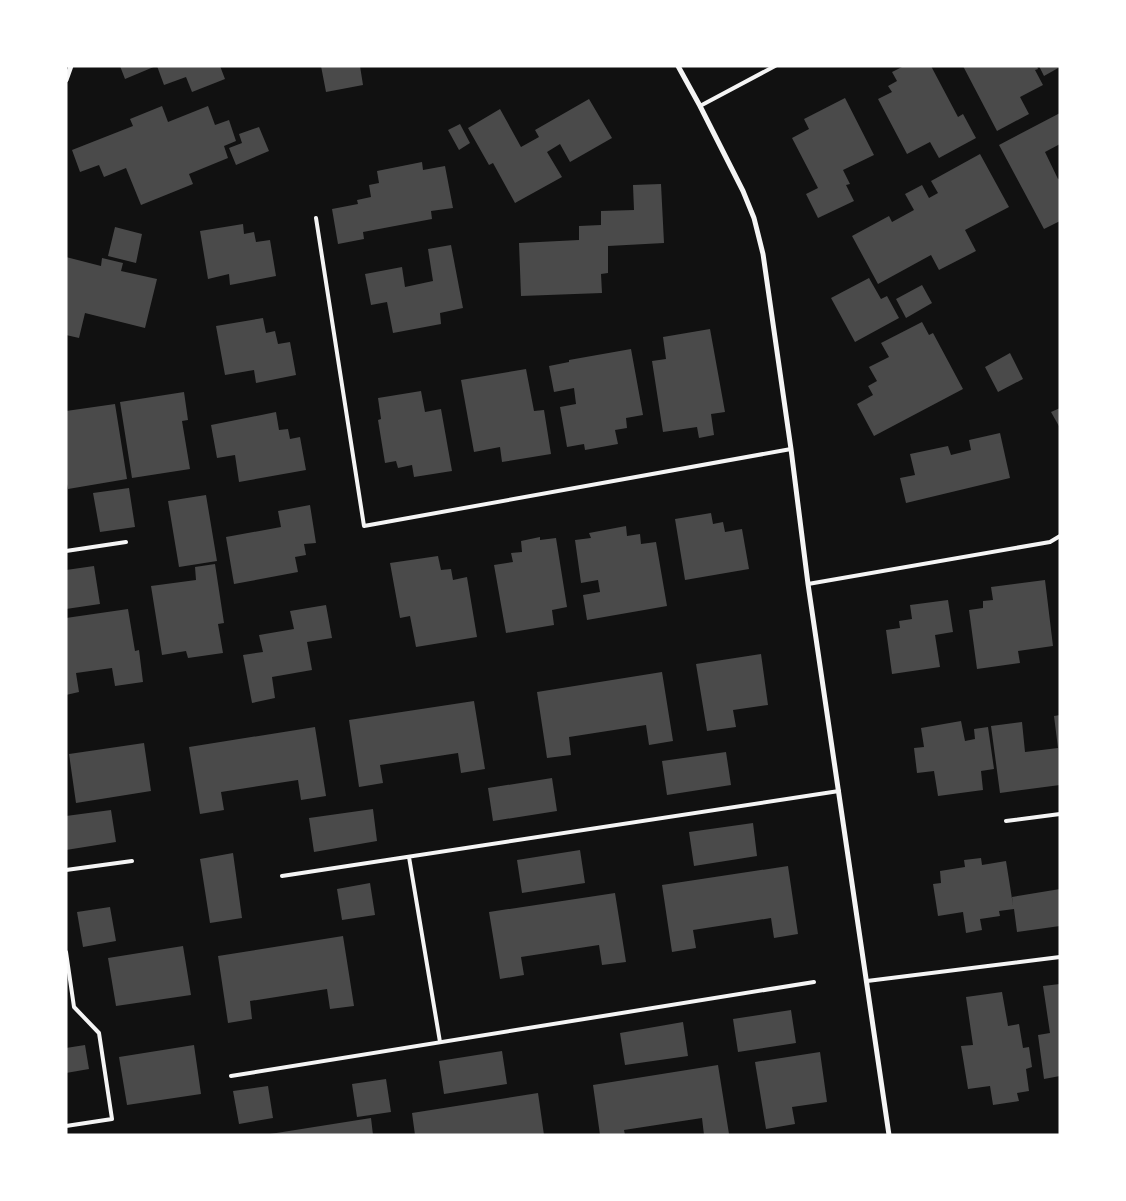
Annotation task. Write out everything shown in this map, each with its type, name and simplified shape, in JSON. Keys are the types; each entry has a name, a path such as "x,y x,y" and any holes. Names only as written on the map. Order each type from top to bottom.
{"street":[{"path":"66,80 71,66"},
{"path":"678,66 743,191 754,218 763,254 808,584 889,1135"}],"lane":[{"path":"700,106 775,66"},
{"path":"316,218 364,526 791,449"},
{"path":"808,584 1050,542 1060,536"},
{"path":"66,551 126,542"},
{"path":"282,876 839,791"},
{"path":"1006,821 1060,814"},
{"path":"409,857 440,1042"},
{"path":"66,870 132,861"},
{"path":"66,952 74,1007 99,1033 112,1119 66,1126"},
{"path":"867,982 1060,957"},
{"path":"232,1076 814,982"}],"building":[{"path":"120,66 156,66 125,79"},
{"path":"157,66 220,66 225,79 192,92 186,77 164,85"},
{"path":"321,66 360,66 363,85 326,92"},
{"path":"904,66 931,66 958,117 963,114 976,138 939,158 930,142 907,154 878,99 892,92 888,86 897,81 892,72"},
{"path":"963,66 1037,66 1038,69 1035,70 1043,85 1020,97 1029,114 997,131"},
{"path":"1039,66 1060,66 1060,67 1044,76"},
{"path":"845,98 874,155 843,170 850,184 846,185 854,201 818,218 806,194 818,188 792,138 809,129 804,119"},
{"path":"589,99 612,138 570,162 560,144 547,152 562,177 515,203 493,163 489,165 468,128 500,109 521,147 539,137 535,130"},
{"path":"162,106 168,122 208,106 215,125 229,120 236,141 224,146 228,158 189,174 193,184 141,205 126,168 104,177 99,165 80,172 72,150 133,126 130,119"},
{"path":"1060,113 1060,144 1045,152 1058,179 1060,178 1060,221 1044,229 999,145"},
{"path":"460,124 470,143 459,150 448,130"},
{"path":"259,127 269,151 236,165 229,148 242,143 239,134"},
{"path":"980,154 1009,207 965,230 976,251 939,270 931,255 878,284 852,236 889,216 892,222 914,210 905,194 922,185 929,198 938,193 931,181"},
{"path":"422,162 423,170 445,166 453,208 431,211 432,219 363,232 364,239 338,244 332,209 358,204 357,200 371,197 369,185 379,183 377,171"},
{"path":"661,184 664,243 608,246 608,273 601,274 602,293 521,296 519,243 579,240 579,226 601,225 601,211 634,210 633,185"},
{"path":"243,224 244,234 254,232 256,242 270,240 276,276 230,285 229,274 208,279 200,231"},
{"path":"115,227 142,234 136,263 108,256"},
{"path":"451,245 463,308 440,313 441,324 393,333 387,302 371,305 365,274 402,267 405,287 433,281 428,249"},
{"path":"66,257 101,266 102,258 123,263 121,271 157,279 145,328 85,313 79,338 66,335"},
{"path":"869,278 881,299 887,296 899,318 855,342 831,298"},
{"path":"922,285 932,303 906,318 896,299"},
{"path":"263,318 266,333 275,331 278,344 290,342 296,375 256,383 254,370 225,375 216,326"},
{"path":"922,322 929,335 933,333 963,389 874,436 857,404 873,395 868,386 877,381 869,367 889,357 881,343"},
{"path":"710,329 725,412 711,414 714,435 699,438 697,427 663,432 652,361 666,359 663,337"},
{"path":"631,349 643,415 626,418 627,428 615,430 618,444 585,450 584,444 567,447 560,407 576,404 574,388 554,392 549,366 569,362 569,360"},
{"path":"1010,353 1023,379 998,392 985,367"},
{"path":"526,369 534,411 544,410 551,454 502,462 500,447 474,452 461,380"},
{"path":"421,391 425,412 441,409 452,471 414,477 412,465 398,468 396,461 385,463 378,420 381,419 378,398"},
{"path":"184,392 188,420 182,421 190,469 132,478 120,402"},
{"path":"115,404 127,479 68,489 66,479 66,411"},
{"path":"1060,408 1060,428 1051,412"},
{"path":"276,412 279,430 288,429 290,439 300,437 306,470 239,482 235,455 217,458 211,425"},
{"path":"1000,433 1010,478 906,503 900,478 915,475 910,454 948,446 951,455 971,450 969,440"},
{"path":"129,488 135,527 100,532 93,493"},
{"path":"206,495 217,561 179,567 168,501"},
{"path":"310,505 316,543 304,544 306,555 295,557 298,572 234,584 226,537 281,527 278,511"},
{"path":"711,513 713,524 723,522 725,532 742,529 749,569 685,580 675,519"},
{"path":"626,526 627,536 640,534 641,544 656,542 667,606 587,620 583,595 600,592 598,580 581,583 575,540 591,538 589,533"},
{"path":"540,537 540,540 556,538 567,607 552,610 554,625 506,633 494,565 513,562 511,553 522,552 521,541"},
{"path":"438,556 441,570 451,569 453,580 467,577 477,637 416,647 410,616 400,618 390,563"},
{"path":"215,564 224,623 218,624 223,653 188,658 186,651 162,655 151,586 196,580 195,567"},
{"path":"94,566 100,604 66,609 66,570"},
{"path":"1045,580 1053,646 1018,651 1020,663 977,669 969,610 983,608 983,601 993,600 991,587"},
{"path":"948,600 953,632 935,635 940,667 892,674 886,630 900,628 899,621 912,619 910,605"},
{"path":"326,605 332,638 307,642 312,670 272,677 275,698 252,703 243,655 263,652 259,635 294,629 290,611"},
{"path":"128,609 135,651 139,650 143,682 115,686 112,668 76,673 79,692 66,695 66,618"},
{"path":"761,654 768,705 733,710 736,727 707,731 696,664"},
{"path":"662,672 673,741 649,745 646,725 569,737 571,755 547,758 537,692"},
{"path":"474,701 485,769 461,773 458,753 380,765 383,783 359,787 349,720"},
{"path":"1060,715 1060,785 1000,793 991,726 1022,722 1025,752 1058,748 1054,716"},
{"path":"961,721 965,741 975,739 974,729 988,727 994,769 981,771 983,790 938,796 934,771 917,773 914,748 924,747 921,728"},
{"path":"315,727 326,796 301,800 298,780 221,792 224,810 200,814 189,747"},
{"path":"144,743 151,791 76,803 69,754"},
{"path":"726,752 731,785 667,795 662,761"},
{"path":"552,778 557,811 493,821 488,788"},
{"path":"373,809 377,841 314,852 309,818"},
{"path":"111,810 116,842 66,850 66,816"},
{"path":"753,823 757,856 694,866 689,832"},
{"path":"580,850 585,883 522,893 517,860"},
{"path":"233,853 242,918 210,923 200,859"},
{"path":"981,858 982,865 1006,861 1013,905 1012,897 1060,889 1060,926 1017,932 1014,909 999,911 1000,916 980,919 982,930 966,933 963,912 938,916 933,884 941,883 940,871 965,867 964,860"},
{"path":"788,866 798,934 774,938 771,918 693,930 696,948 672,952 662,885"},
{"path":"370,883 375,915 342,920 337,889"},
{"path":"615,893 626,962 602,965 599,945 521,957 524,975 500,979 489,912"},
{"path":"110,907 116,941 83,947 77,912"},
{"path":"343,936 354,1006 330,1009 327,989 250,1001 252,1019 228,1023 218,956"},
{"path":"183,946 191,995 116,1006 108,958"},
{"path":"1060,984 1060,1076 1044,1079 1038,1035 1050,1033 1043,986"},
{"path":"1002,992 1008,1026 1019,1024 1023,1048 1029,1047 1032,1067 1026,1069 1029,1091 1017,1093 1019,1101 993,1105 990,1086 968,1089 961,1046 973,1045 966,997"},
{"path":"791,1010 796,1043 738,1052 733,1019"},
{"path":"683,1022 688,1056 625,1065 620,1033"},
{"path":"85,1045 89,1069 66,1073 66,1048"},
{"path":"194,1045 201,1094 127,1105 119,1057"},
{"path":"502,1051 507,1084 444,1094 439,1061"},
{"path":"820,1052 827,1102 792,1107 795,1124 766,1129 755,1062"},
{"path":"718,1065 729,1134 704,1135 702,1118 624,1130 625,1135 600,1135 593,1085"},
{"path":"386,1079 391,1112 357,1117 352,1084"},
{"path":"268,1086 273,1118 239,1124 233,1091"},
{"path":"538,1093 544,1135 415,1135 412,1113"},
{"path":"371,1118 373,1135 270,1135 270,1134"}]}
